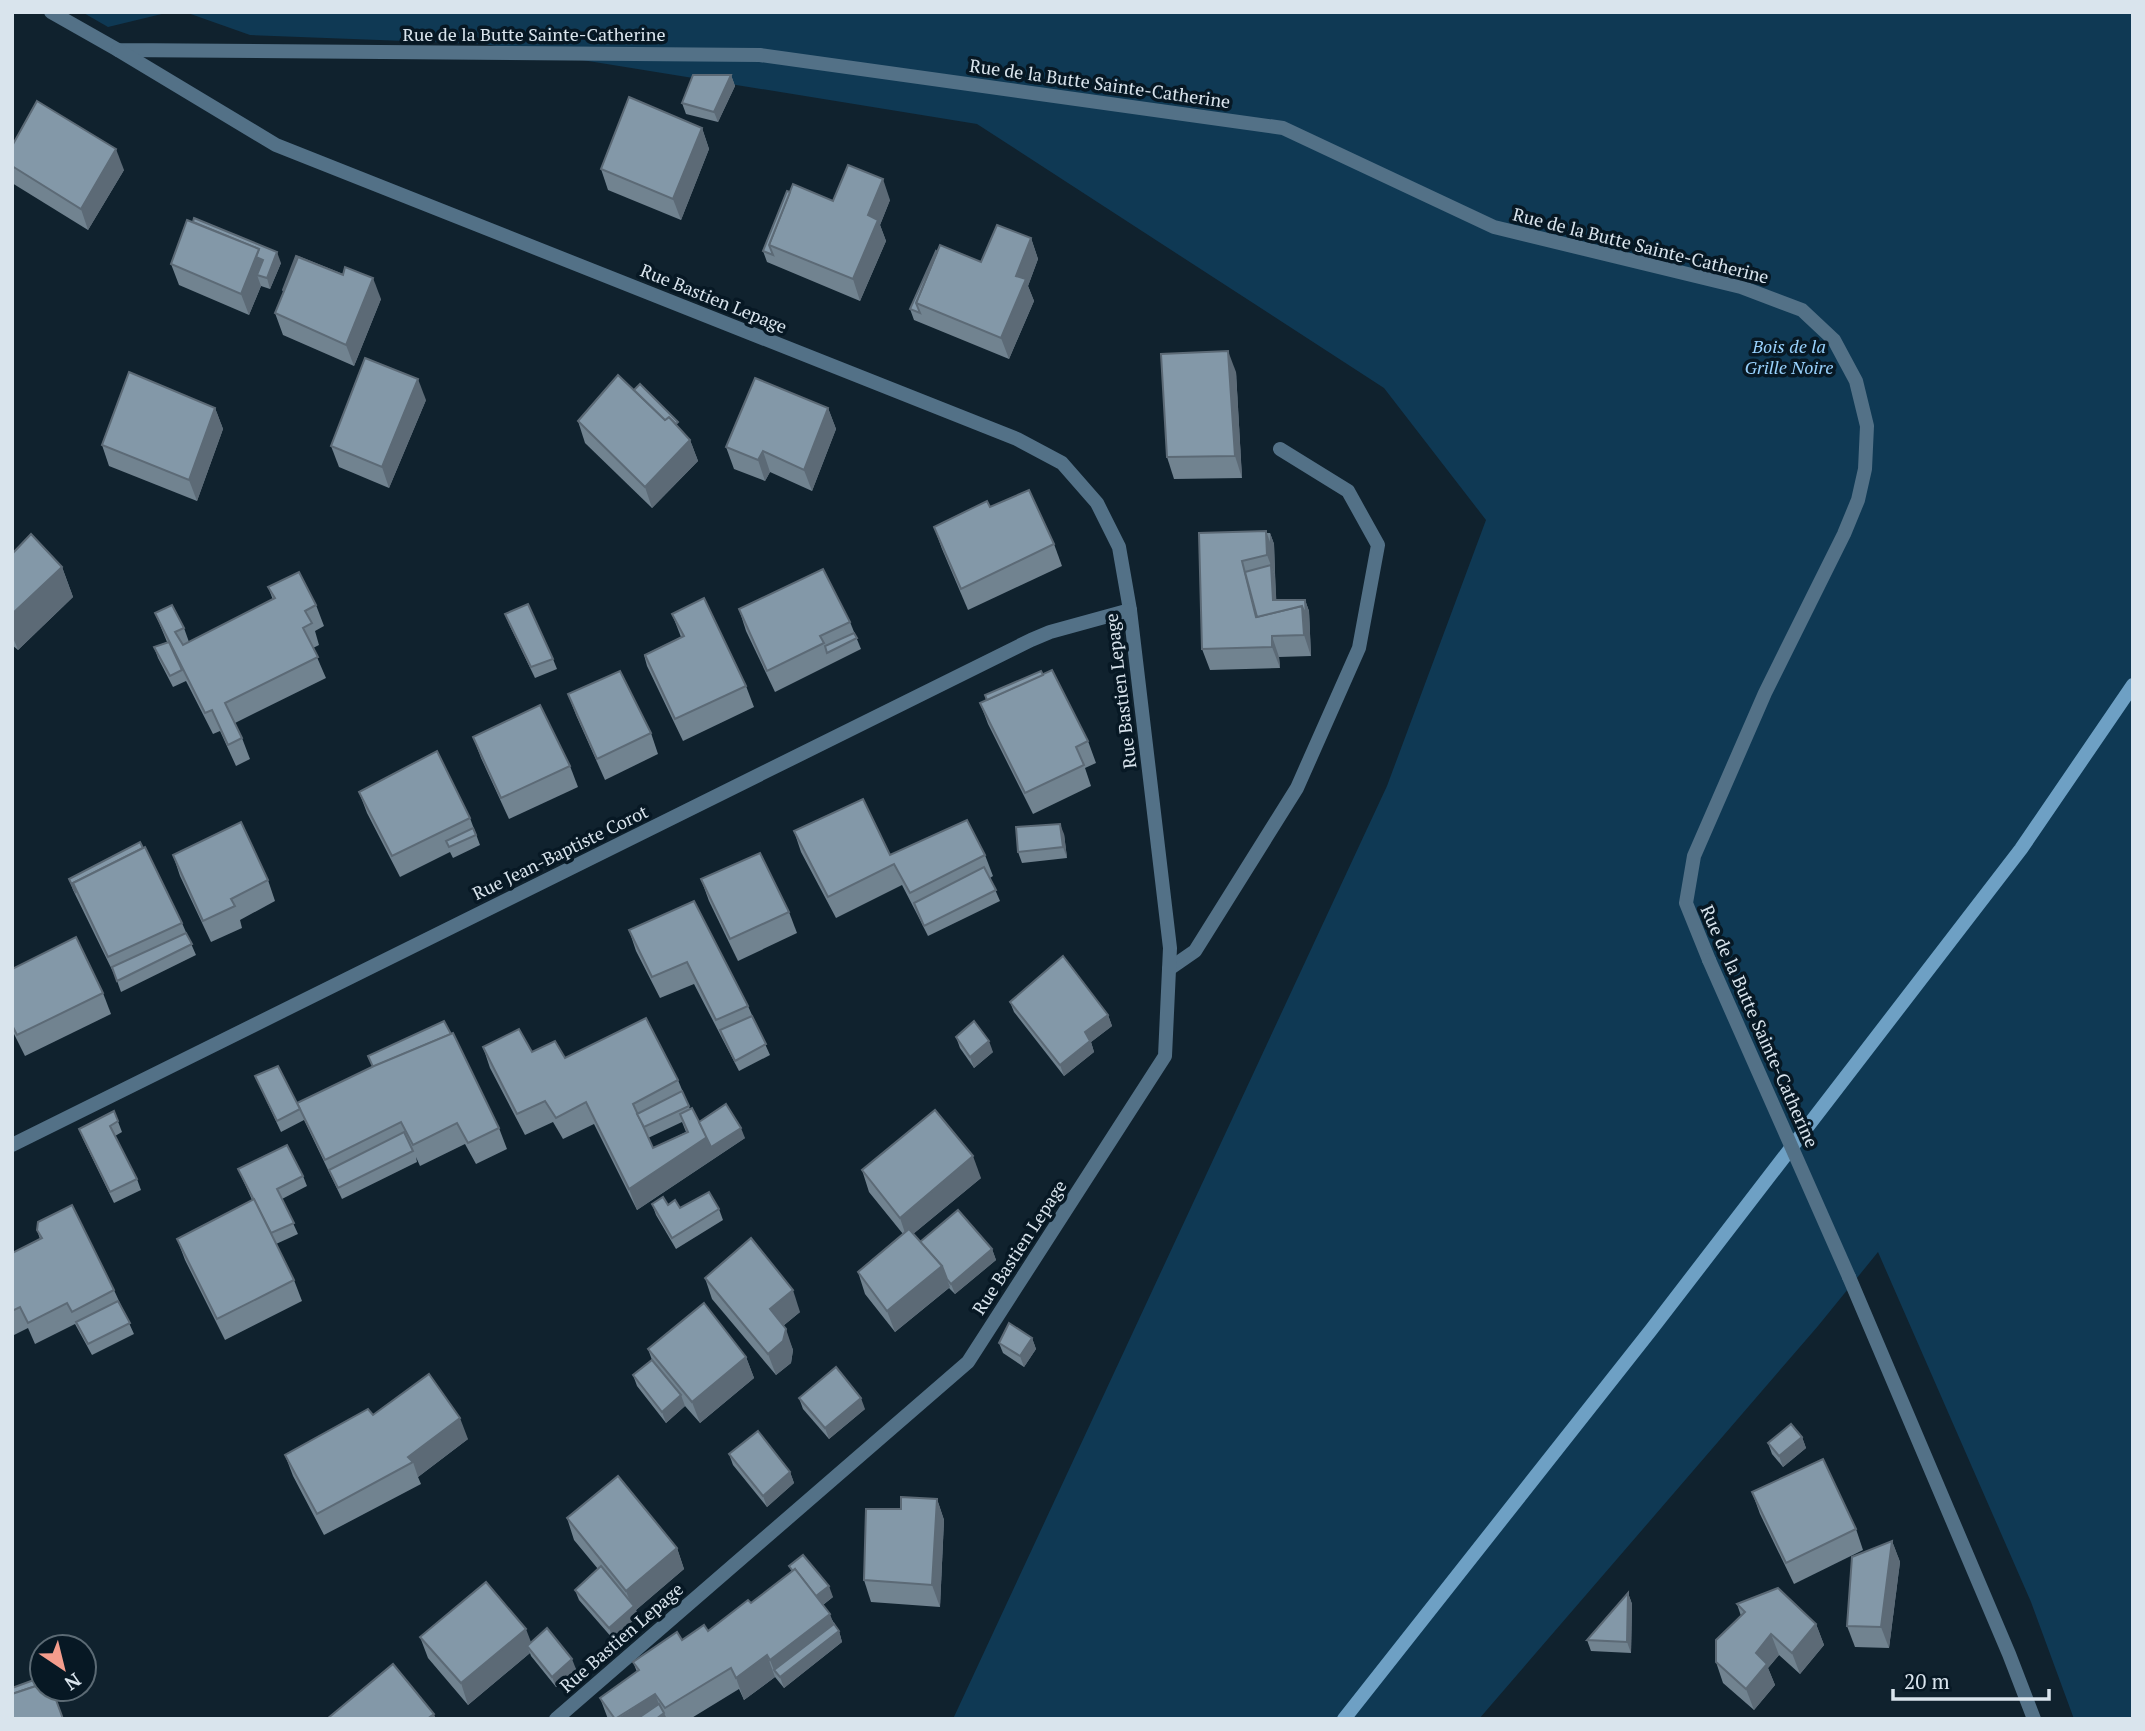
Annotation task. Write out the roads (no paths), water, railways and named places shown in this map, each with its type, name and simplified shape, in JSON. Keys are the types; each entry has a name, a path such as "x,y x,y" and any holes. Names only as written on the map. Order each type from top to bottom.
{"main road":[{"path":"1344,1719 1651,1331 2012,859 2133,685"}],"street":[{"name":"Rue de la Butte Sainte-Catherine","path":"51,12 118,50 760,55 1283,128 1494,227 1741,287 1802,310 1833,340 1856,381 1867,426 1865,469 1858,500 1844,534 1765,693 1694,856 1686,903 1849,1277 2034,1719"},
{"name":"Rue Bastien Lepage","path":"118,50 276,145 1017,439 1062,464 1097,503 1119,547 1130,610 1170,948 1165,1056 968,1362 556,1719"},
{"path":"1169,969 1195,951 1297,788 1359,648 1378,545 1348,491 1280,449"},
{"name":"Rue Jean-Baptiste Corot","path":"12,1145 1040,636 1130,610"}],"park label":[{"name":"Bois de la Grille Noire","path":"1789,356"}]}
